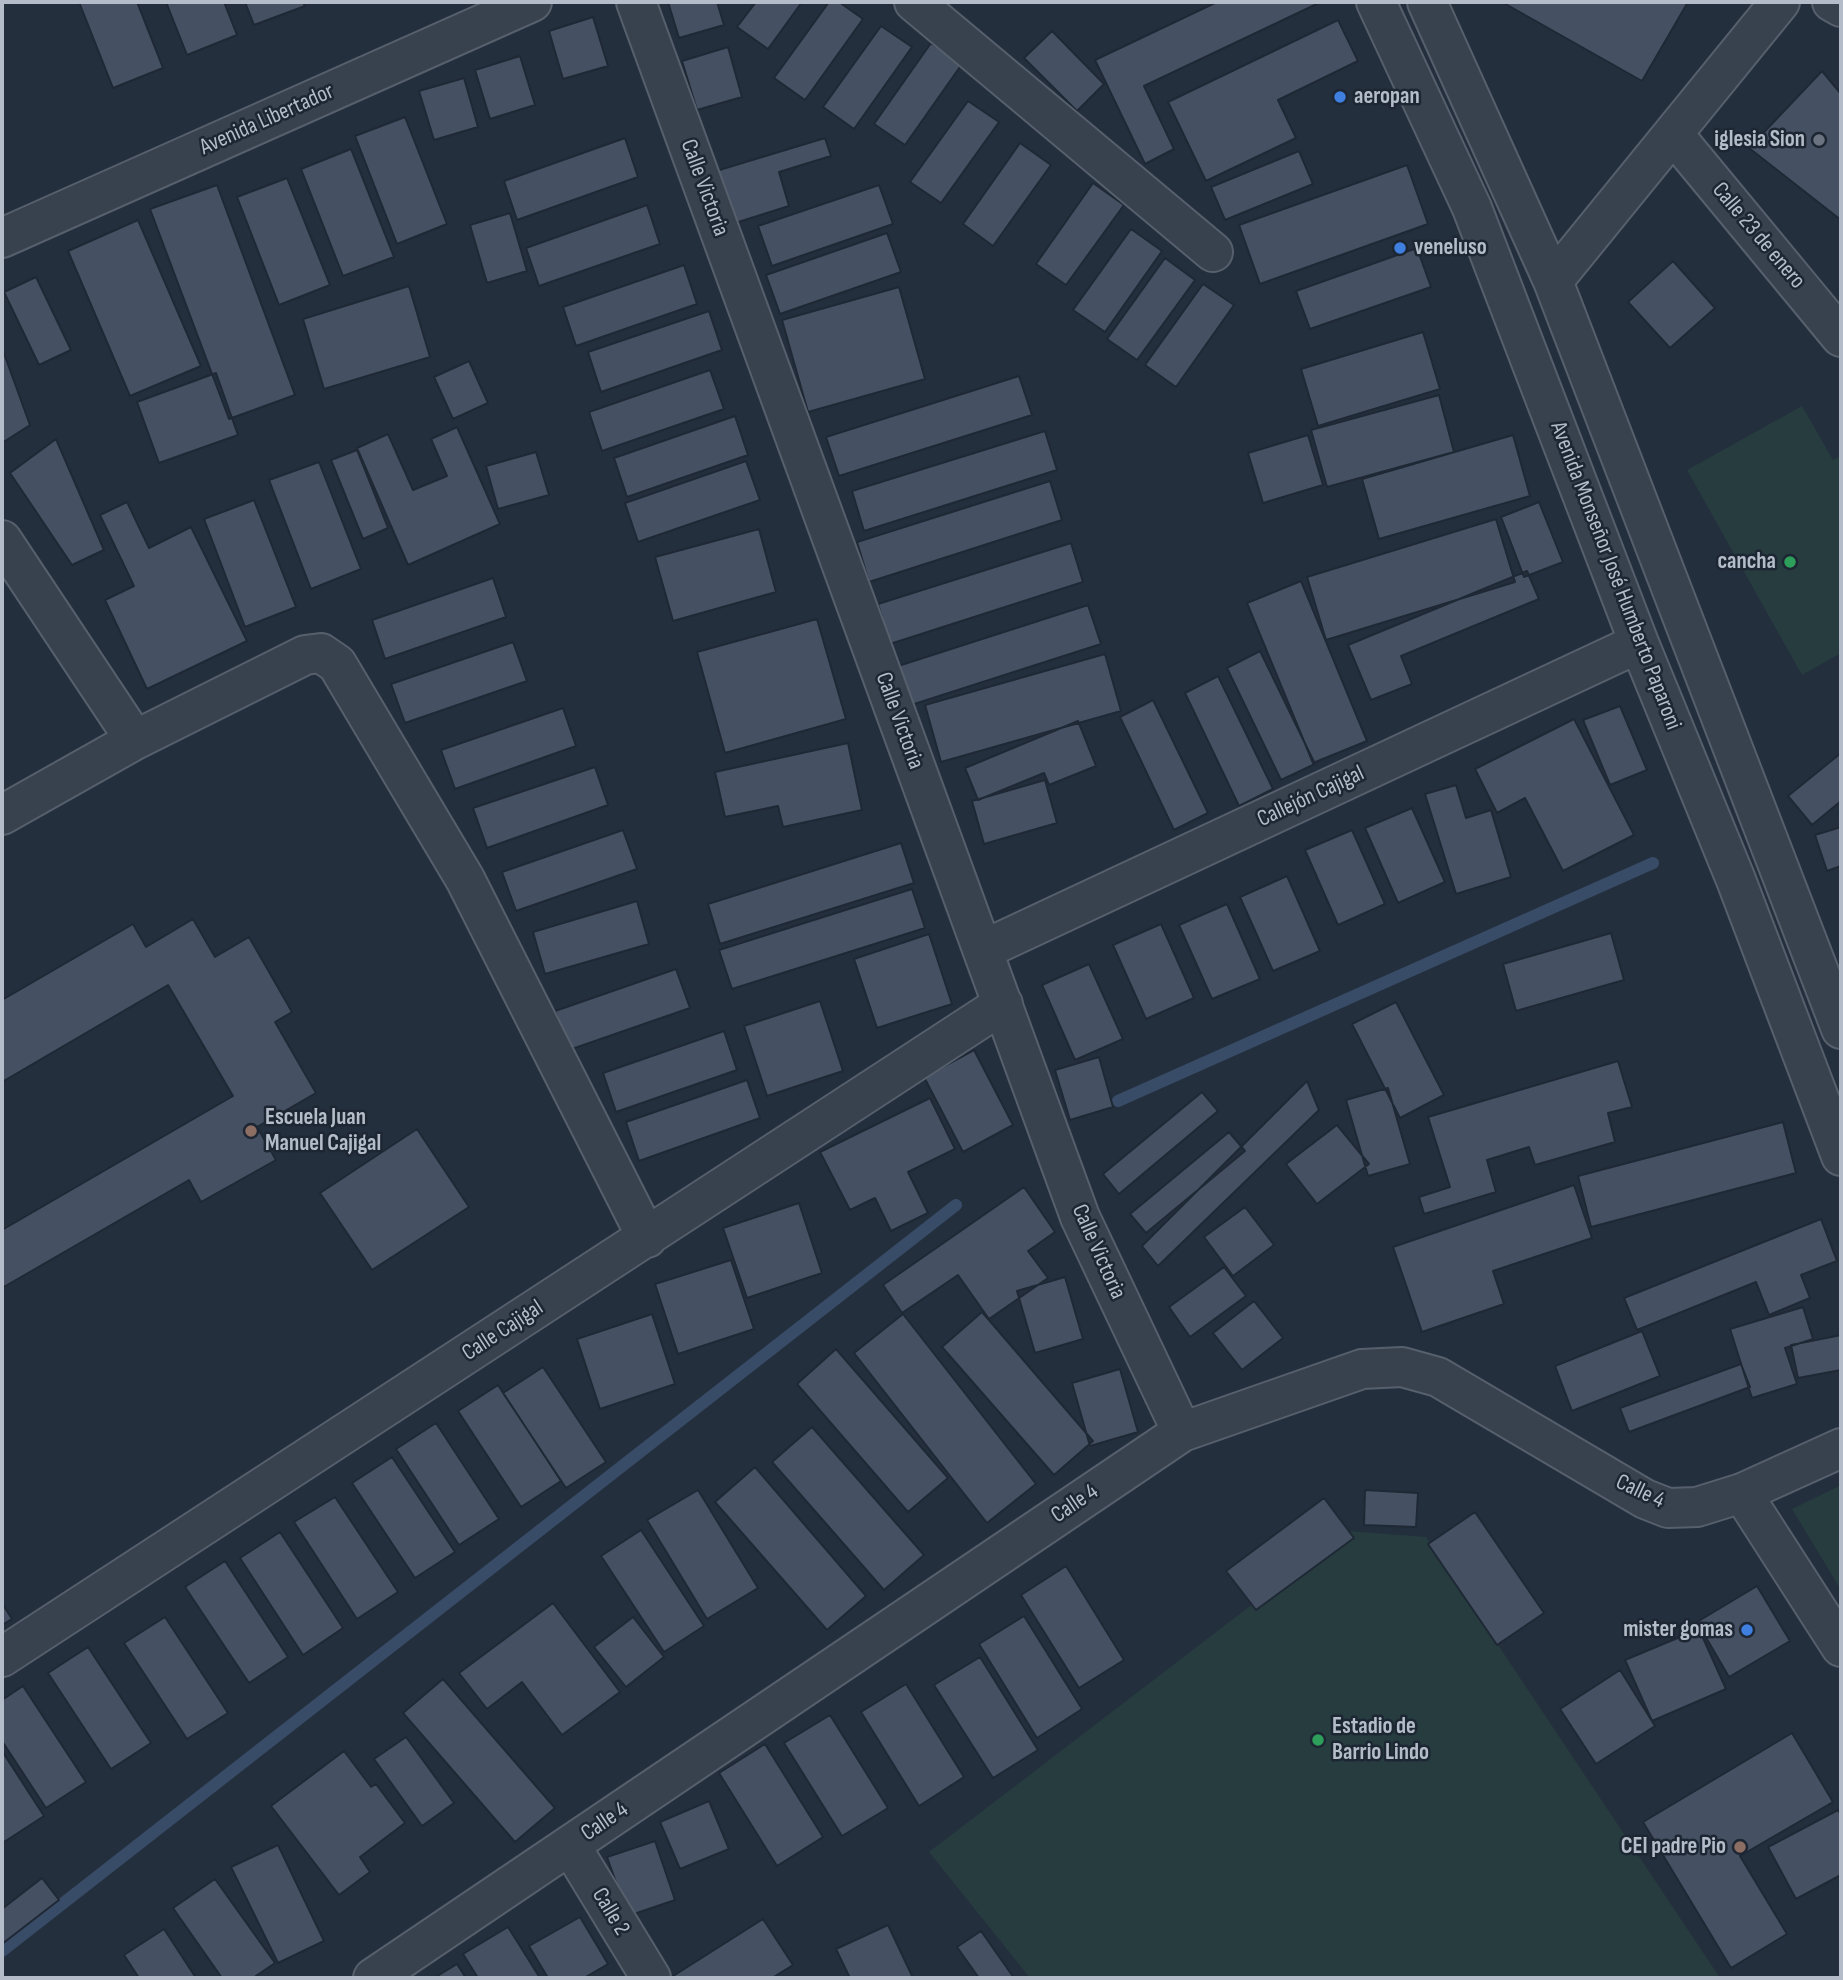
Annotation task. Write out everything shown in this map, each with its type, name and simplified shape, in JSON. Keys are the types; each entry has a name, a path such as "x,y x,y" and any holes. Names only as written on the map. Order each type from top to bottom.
{"street":[{"name":"Avenida Libertador","path":"2,238 532,2"},
{"name":"Calle Victoria","path":"636,2 1080,1217 1182,1432"},
{"path":"914,2 1213,252"},
{"name":"Avenida Monseñor José Humberto Paparoni","path":"1376,2 1472,208 1639,643 1736,880 1841,1156"},
{"name":"Avenida Monseñor José Humberto Paparoni","path":"1427,2 1553,281 1841,1029"},
{"path":"1553,281 1780,2"},
{"path":"1832,2 1841,7"},
{"name":"Calle 23 de enero","path":"1674,135 1841,337"},
{"path":"2,540 135,740"},
{"name":"Callejón Cajigal","path":"983,950 1639,643"},
{"path":"2,816 135,740 304,654 321,653 337,664 465,879 647,1238"},
{"name":"Calle Cajigal","path":"2,1657 1003,1004"},
{"name":"Calle 4","path":"373,1978 1182,1432 1362,1369 1402,1367 1438,1377 1645,1499 1668,1508 1697,1507 1742,1493 1841,1448"},
{"path":"1742,1493 1841,1647"},
{"name":"Calle 2","path":"570,1846 651,1978"}],"green space":[{"name":"cancha","path":"1802,406 1833,460 1841,456 1841,653 1802,675 1687,470"},
{"path":"1841,1485 1841,1590 1792,1509"},
{"name":"Estadio de Barrio Lindo","path":"1348,1531 1426,1537 1720,1978 1030,1978 929,1852"}],"building":[{"path":"79,2 137,2 163,68 113,88"},
{"path":"166,2 224,2 237,35 187,55"},
{"path":"245,2 303,2 305,6 254,25"},
{"path":"668,2 717,2 724,25 679,38"},
{"path":"756,2 802,2 768,49 737,27"},
{"path":"829,2 839,2 863,19 805,100 774,78"},
{"path":"1217,2 1321,2 1144,86 1174,149 1145,164 1095,60"},
{"path":"1502,2 1688,2 1642,81"},
{"path":"593,17 608,66 563,79 549,31"},
{"path":"1338,20 1358,61 1278,100 1296,138 1206,181 1168,102"},
{"path":"881,26 912,47 854,129 823,107"},
{"path":"1052,31 1104,84 1077,111 1024,58"},
{"path":"931,43 962,64 905,145 874,124"},
{"path":"728,47 742,97 697,110 682,61"},
{"path":"520,56 535,105 490,119 475,70"},
{"path":"1822,71 1841,94 1841,220 1749,148"},
{"path":"464,78 478,127 434,140 419,91"},
{"path":"968,101 999,122 941,203 910,182"},
{"path":"405,117 447,224 397,244 355,136"},
{"path":"625,138 638,177 517,220 504,181"},
{"path":"825,138 831,156 779,172 789,206 732,224 716,171"},
{"path":"1020,143 1051,165 993,246 963,224"},
{"path":"351,149 394,257 343,276 301,169"},
{"path":"1299,151 1313,184 1225,220 1211,187"},
{"path":"1407,165 1428,224 1260,284 1239,225"},
{"path":"287,178 330,285 279,305 237,197"},
{"path":"1093,183 1124,205 1066,285 1036,264"},
{"path":"217,185 295,395 229,419 150,209"},
{"path":"879,185 893,224 772,266 758,226"},
{"path":"647,205 660,244 539,286 526,248"},
{"path":"510,213 527,271 487,283 470,225"},
{"path":"138,220 201,366 130,396 68,251"},
{"path":"1131,229 1162,251 1105,332 1073,310"},
{"path":"887,233 901,272 780,314 766,275"},
{"path":"1417,248 1431,287 1310,329 1296,291"},
{"path":"1165,258 1195,280 1137,360 1107,339"},
{"path":"1673,261 1715,308 1670,348 1628,302"},
{"path":"684,265 697,304 576,346 563,307"},
{"path":"36,277 71,350 39,365 4,292"},
{"path":"1203,284 1234,305 1176,387 1145,365"},
{"path":"409,286 430,357 324,389 303,319"},
{"path":"899,287 925,379 808,412 782,320"},
{"path":"709,311 722,350 601,392 588,352"},
{"path":"1423,332 1440,389 1318,426 1301,369"},
{"path":"2,348 30,425 2,443"},
{"path":"469,361 488,403 453,419 434,377"},
{"path":"710,370 724,409 602,451 589,412"},
{"path":"216,373 238,435 159,463 137,402"},
{"path":"1019,376 1032,415 839,476 826,437"},
{"path":"1439,395 1454,452 1327,487 1311,430"},
{"path":"735,416 748,455 627,497 614,458"},
{"path":"457,427 500,524 408,565 357,448 388,434 413,490 447,476 431,439"},
{"path":"1045,431 1057,470 864,531 852,491"},
{"path":"1308,435 1323,485 1263,503 1248,453"},
{"path":"1513,435 1530,496 1379,539 1362,479"},
{"path":"56,439 104,550 72,565 10,473"},
{"path":"357,450 388,528 363,539 331,460"},
{"path":"536,452 549,495 498,509 486,466"},
{"path":"746,461 760,500 638,542 625,503"},
{"path":"319,462 361,569 311,589 269,480"},
{"path":"1050,481 1062,520 869,582 857,542"},
{"path":"254,500 296,607 245,627 204,519"},
{"path":"127,502 149,548 191,527 247,641 147,689 105,600 134,586 100,515"},
{"path":"1539,502 1563,562 1524,577 1501,517"},
{"path":"1496,519 1515,582 1326,640 1307,577"},
{"path":"759,529 776,592 673,621 655,557"},
{"path":"1071,543 1083,582 890,644 878,604"},
{"path":"1527,571 1539,599 1401,656 1412,684 1371,700 1348,645"},
{"path":"493,578 506,617 385,659 372,620"},
{"path":"1301,581 1367,741 1313,763 1247,603"},
{"path":"1088,605 1101,644 908,706 895,667"},
{"path":"817,619 846,719 725,753 697,652"},
{"path":"513,642 527,681 405,723 391,684"},
{"path":"1260,651 1315,764 1281,780 1227,668"},
{"path":"1105,654 1121,711 941,762 925,705"},
{"path":"1218,676 1273,789 1239,806 1185,693"},
{"path":"1153,700 1208,813 1174,830 1120,717"},
{"path":"1620,706 1647,770 1610,785 1583,720"},
{"path":"563,708 576,746 455,789 441,750"},
{"path":"1574,719 1634,835 1563,871 1525,798 1497,813 1475,769"},
{"path":"1078,721 1096,766 1049,785 1044,773 978,800 965,768"},
{"path":"848,743 862,810 783,827 778,806 725,817 715,772"},
{"path":"1841,753 1841,801 1812,825 1788,796"},
{"path":"595,767 608,805 487,848 473,808"},
{"path":"1045,780 1057,823 984,844 972,801"},
{"path":"1456,785 1466,818 1491,810 1511,877 1456,894 1425,794"},
{"path":"1412,808 1445,882 1398,903 1365,828"},
{"path":"1841,827 1841,866 1827,871 1815,835"},
{"path":"623,830 637,869 516,911 502,872"},
{"path":"1352,830 1385,904 1338,925 1305,850"},
{"path":"901,843 914,883 720,944 708,904"},
{"path":"1287,876 1320,951 1273,971 1240,897"},
{"path":"912,889 925,928 732,989 719,950"},
{"path":"637,901 649,944 545,974 533,932"},
{"path":"1227,904 1260,979 1212,999 1179,925"},
{"path":"193,919 215,957 249,937 292,1012 275,1022 316,1093 257,1127 276,1160 201,1202 189,1180 2,1288 2,1230 233,1096 168,985 2,1082 2,1000 133,924 146,947"},
{"path":"1161,924 1194,998 1146,1019 1113,945"},
{"path":"1611,933 1624,980 1516,1011 1503,964"},
{"path":"929,934 952,1004 877,1028 854,959"},
{"path":"1089,964 1123,1039 1075,1060 1042,985"},
{"path":"676,969 690,1008 569,1050 555,1011"},
{"path":"820,1001 843,1071 767,1096 744,1026"},
{"path":"1396,1002 1444,1095 1400,1118 1352,1024"},
{"path":"724,1031 737,1070 616,1112 603,1073"},
{"path":"974,1050 1013,1125 963,1152 924,1077"},
{"path":"1099,1057 1113,1107 1070,1120 1055,1070"},
{"path":"1618,1061 1632,1107 1608,1113 1615,1142 1535,1165 1529,1147 1487,1160 1496,1192 1424,1214 1419,1197 1450,1187 1428,1117"},
{"path":"747,1080 760,1118 639,1161 626,1122"},
{"path":"1307,1081 1319,1110 1158,1266 1142,1246"},
{"path":"1388,1088 1410,1164 1368,1176 1346,1100"},
{"path":"1202,1092 1218,1111 1119,1194 1103,1174"},
{"path":"930,1098 955,1149 908,1172 928,1213 891,1231 875,1198 850,1210 820,1152"},
{"path":"1783,1122 1796,1173 1591,1227 1578,1176"},
{"path":"1337,1125 1369,1164 1317,1204 1286,1164"},
{"path":"417,1129 469,1207 372,1270 320,1193"},
{"path":"1229,1132 1245,1151 1146,1233 1130,1214"},
{"path":"1574,1185 1592,1238 1493,1271 1504,1304 1422,1332 1393,1247"},
{"path":"1024,1187 1055,1232 1028,1251 1048,1278 989,1319 958,1275 902,1313 883,1285"},
{"path":"799,1203 822,1273 747,1298 723,1228"},
{"path":"1245,1207 1274,1245 1233,1276 1204,1237"},
{"path":"1821,1219 1837,1261 1801,1275 1810,1298 1769,1315 1756,1282 1637,1330 1624,1298"},
{"path":"731,1260 754,1329 678,1354 655,1284"},
{"path":"1224,1267 1246,1296 1190,1337 1169,1307"},
{"path":"1065,1277 1083,1339 1035,1353 1017,1291"},
{"path":"1254,1301 1283,1338 1242,1370 1213,1333"},
{"path":"1803,1307 1813,1339 1785,1348 1797,1384 1752,1398 1730,1329"},
{"path":"982,1312 1093,1441 1054,1475 942,1347"},
{"path":"652,1314 675,1384 600,1409 577,1339"},
{"path":"903,1314 1036,1484 987,1523 854,1353"},
{"path":"1642,1331 1660,1376 1572,1411 1555,1366"},
{"path":"1841,1335 1841,1370 1798,1378 1791,1345"},
{"path":"836,1349 948,1478 908,1512 797,1384"},
{"path":"1741,1364 1750,1387 1629,1432 1620,1408"},
{"path":"543,1367 606,1462 566,1488 503,1393"},
{"path":"1120,1369 1138,1432 1090,1446 1072,1383"},
{"path":"498,1385 561,1481 521,1507 458,1411"},
{"path":"436,1423 499,1519 459,1545 396,1449"},
{"path":"812,1427 924,1555 884,1590 772,1462"},
{"path":"392,1457 455,1552 415,1578 352,1483"},
{"path":"755,1467 866,1596 827,1630 715,1502"},
{"path":"698,1490 758,1588 707,1619 647,1520"},
{"path":"1365,1490 1418,1493 1416,1527 1364,1525"},
{"path":"335,1497 398,1592 357,1619 294,1522"},
{"path":"1324,1498 1354,1538 1256,1610 1226,1571"},
{"path":"1475,1512 1544,1613 1497,1645 1428,1544"},
{"path":"641,1530 704,1626 664,1652 601,1556"},
{"path":"280,1532 343,1628 303,1655 240,1558"},
{"path":"225,1561 288,1657 249,1683 185,1587"},
{"path":"1066,1566 1124,1660 1079,1688 1021,1595"},
{"path":"1757,1586 1790,1641 1729,1677 1697,1622"},
{"path":"2,1603 12,1619 2,1625"},
{"path":"553,1603 620,1692 562,1735 522,1682 487,1709 459,1673"},
{"path":"1024,1616 1082,1709 1037,1738 979,1644"},
{"path":"165,1617 228,1713 187,1739 124,1643"},
{"path":"633,1617 664,1657 626,1687 594,1647"},
{"path":"1699,1629 1726,1689 1652,1721 1625,1660"},
{"path":"88,1647 151,1743 111,1769 48,1673"},
{"path":"980,1657 1038,1750 993,1778 934,1685"},
{"path":"1620,1670 1655,1726 1596,1764 1560,1709"},
{"path":"443,1679 555,1808 515,1842 403,1713"},
{"path":"906,1684 964,1777 919,1806 861,1712"},
{"path":"23,1686 86,1782 46,1808 2,1741 2,1700"},
{"path":"830,1715 888,1808 842,1836 784,1743"},
{"path":"1792,1733 1833,1802 1740,1856 1787,1934 1731,1968 1643,1822"},
{"path":"406,1737 454,1803 422,1826 374,1759"},
{"path":"765,1744 823,1837 777,1866 719,1773"},
{"path":"2,1751 44,1816 4,1842 2,1839"},
{"path":"344,1751 371,1787 376,1784 405,1823 360,1857 370,1872 339,1895 271,1806"},
{"path":"709,1801 729,1849 680,1869 660,1822"},
{"path":"1838,1810 1841,1815 1841,1875 1796,1899 1768,1847"},
{"path":"655,1841 675,1900 628,1916 607,1857"},
{"path":"278,1845 324,1941 278,1963 231,1867"},
{"path":"42,1878 59,1900 2,1944 2,1909"},
{"path":"215,1879 275,1963 253,1978 222,1978 173,1908"},
{"path":"580,1917 608,1964 584,1978 548,1978 529,1946"},
{"path":"763,1919 793,1965 772,1978 670,1978"},
{"path":"888,1925 913,1978 850,1978 836,1949"},
{"path":"508,1927 540,1978 478,1978 463,1954"},
{"path":"164,1929 196,1978 139,1978 124,1955"},
{"path":"981,1931 1014,1978 979,1978 957,1947"},
{"path":"457,1964 466,1978 434,1978"}],"waterway":[{"path":"1118,1101 1653,863"},
{"path":"2,1951 956,1205"}],"place":[{"name":"aeropan","path":"1340,97"},
{"name":"iglesia Sion","path":"1819,140"},
{"name":"veneluso","path":"1400,248"},
{"name":"cancha","path":"1790,562"},
{"name":"Escuela Juan Manuel Cajigal","path":"251,1131"},
{"name":"mister gomas","path":"1747,1630"},
{"name":"Estadio de Barrio Lindo","path":"1318,1740"},
{"name":"CEI padre Pio","path":"1740,1847"}]}
